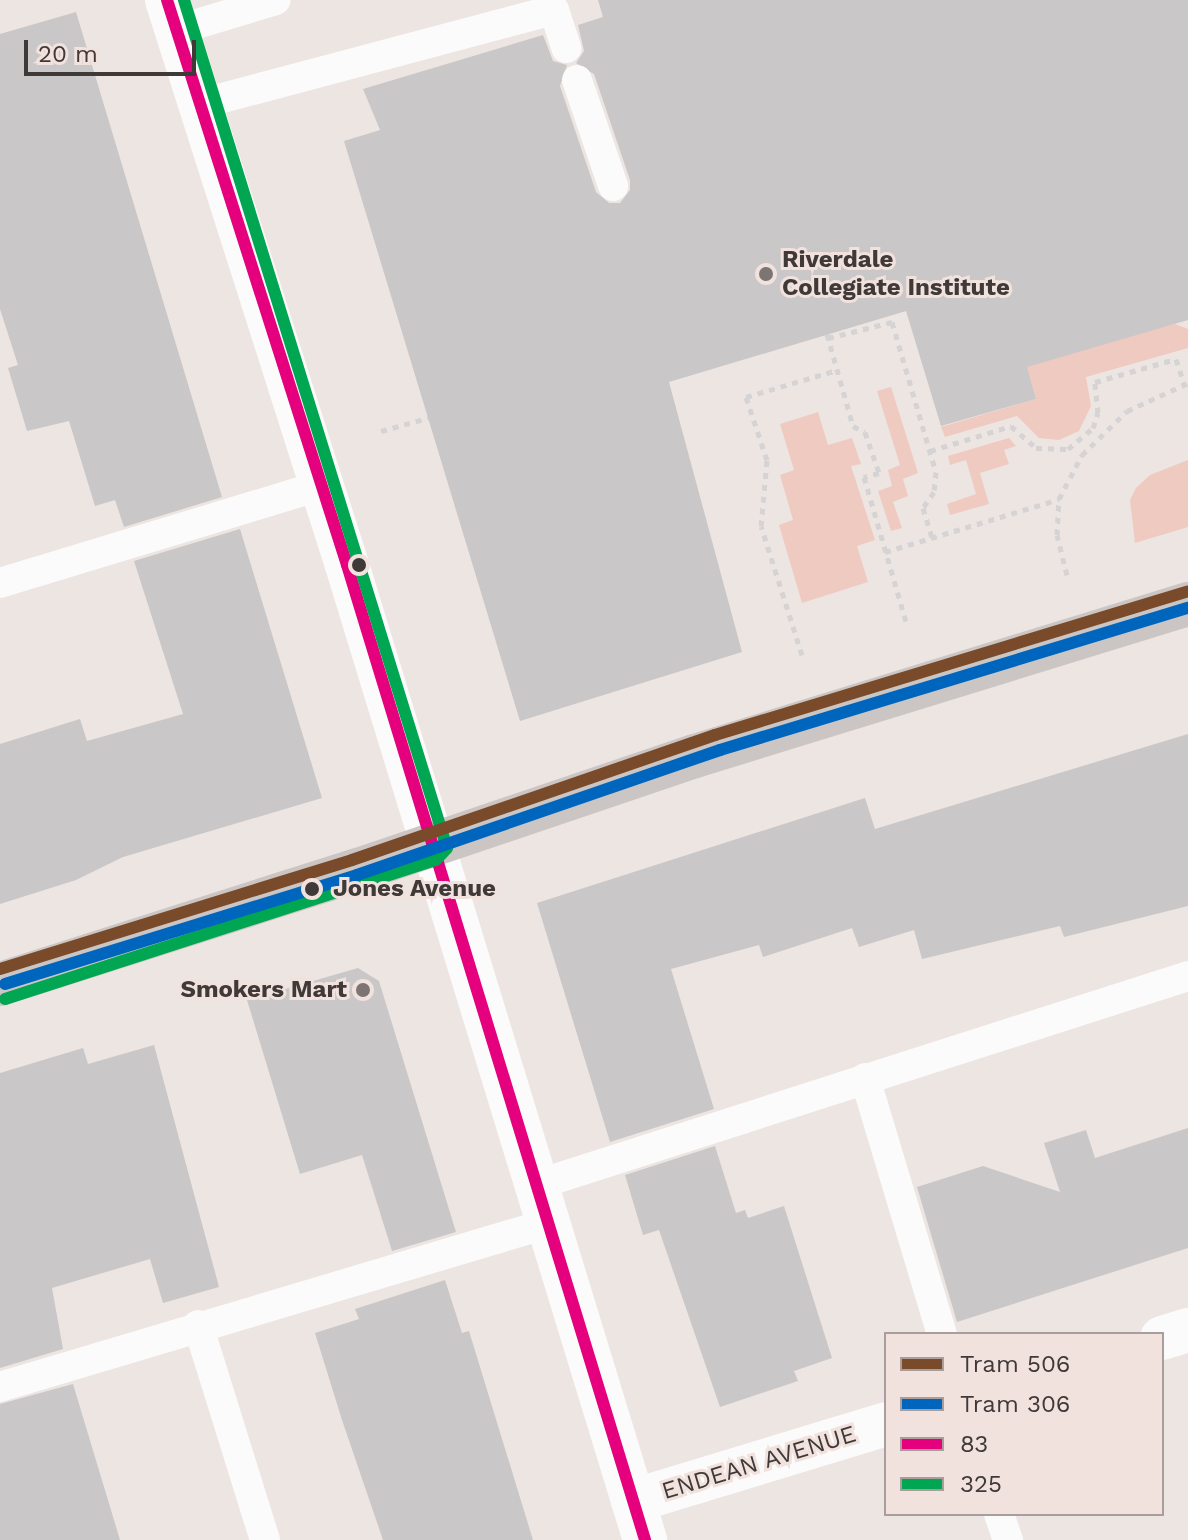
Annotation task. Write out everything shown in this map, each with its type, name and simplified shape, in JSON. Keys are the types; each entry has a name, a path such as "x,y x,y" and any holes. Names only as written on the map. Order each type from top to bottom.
{"main road":[{"path":"0,984 695,756 1188,604"}],"street":[{"path":"172,15 639,1520"},
{"path":"1164,1337 1188,1330"},
{"name":"ENDEAN AVENUE","path":"639,1520 884,1425"}],"lane":[{"path":"172,15 276,0"},
{"path":"200,104 554,10 566,48"},
{"path":"577,80 613,186"},
{"path":"0,583 320,486"},
{"path":"0,1387 198,1325 541,1204 865,1078 1188,976"},
{"path":"865,1078 941,1332"},
{"path":"198,1325 265,1540"},
{"path":"1000,1516 1008,1540"}],"path":[{"path":"829,341 892,322 930,451 934,492 923,508 932,538"},
{"path":"827,334 853,426 865,432 879,473 864,477 907,625"},
{"path":"930,451 1011,426 1036,448 1068,449 1093,428 1098,413 1095,382 1176,359 1186,384 1127,411 1082,455 1059,499 1057,535 1067,575"},
{"path":"802,655 761,526 767,460 746,397 837,370"},
{"path":"381,431 428,418"},
{"path":"885,552 1059,499"}],"shaded area":[{"path":"1175,324 1188,329 1188,348 1086,377 1091,406 1079,431 1059,440 1039,438 1017,416 945,437 941,427 1036,399 1025,361"},
{"path":"891,387 918,473 903,479 908,496 893,502 902,528 891,531 878,491 892,486 888,470 900,465 877,391"},
{"path":"818,412 828,445 852,438 861,464 851,466 875,540 857,546 868,582 802,603 779,525 793,520 780,475 794,470 780,424"},
{"path":"1009,438 1016,446 1004,450 1009,464 980,473 989,504 950,515 947,504 976,494 966,460 950,465 948,456"},
{"path":"1188,460 1188,527 1135,543 1130,500 1136,488 1150,475"}],"building":[{"name":"Riverdale Collegiate Institute","path":"598,0 1188,0 1188,320 1027,367 1036,399 941,426 906,311 669,382 742,652 520,721 344,141 380,130 363,89 543,35 553,61 567,65 560,86 596,192 609,203 620,203 630,190 630,180 594,74 576,63 584,51 578,25 603,17"},
{"path":"76,12 222,497 124,527 115,500 95,506 69,421 27,431 8,368 18,365 0,309 0,34"},
{"path":"240,529 322,798 123,857 76,880 0,904 0,744 80,719 87,741 183,714 134,561"},
{"path":"1188,734 1188,906 1064,937 1060,926 922,959 914,930 859,947 852,928 763,957 759,945 671,969 714,1109 610,1142 537,903 865,798 875,829"},
{"path":"358,968 379,981 456,1232 392,1251 362,1155 300,1174 247,1000"},
{"path":"154,1045 219,1287 163,1303 150,1259 52,1288 63,1349 0,1368 0,1073 83,1048 88,1064"},
{"path":"1188,1128 1188,1248 957,1322 917,1187 983,1166 1060,1192 1044,1143 1086,1130 1095,1158"},
{"path":"715,1146 736,1213 745,1210 748,1218 784,1206 832,1358 794,1371 798,1381 720,1407 659,1230 643,1235 625,1175"},
{"path":"445,1280 462,1333 469,1331 533,1540 383,1540 342,1420 315,1333 359,1319 355,1309"},
{"path":"73,1384 120,1540 0,1540 0,1404"}],"tram line":[{"name":"506","path":"0,969 352,860 715,735 1188,591"},
{"name":"306","path":"5,984 357,875 720,750 1188,608"}],"transit line":[{"name":"83","path":"167,0 347,565 645,1540"},
{"name":"325","path":"5,999 436,860 447,848 184,0"}],"place":[{"name":"Riverdale Collegiate Institute","path":"766,274"},
{"name":"Jones Avenue","path":"312,889"},
{"name":"Smokers Mart","path":"363,990"}]}
